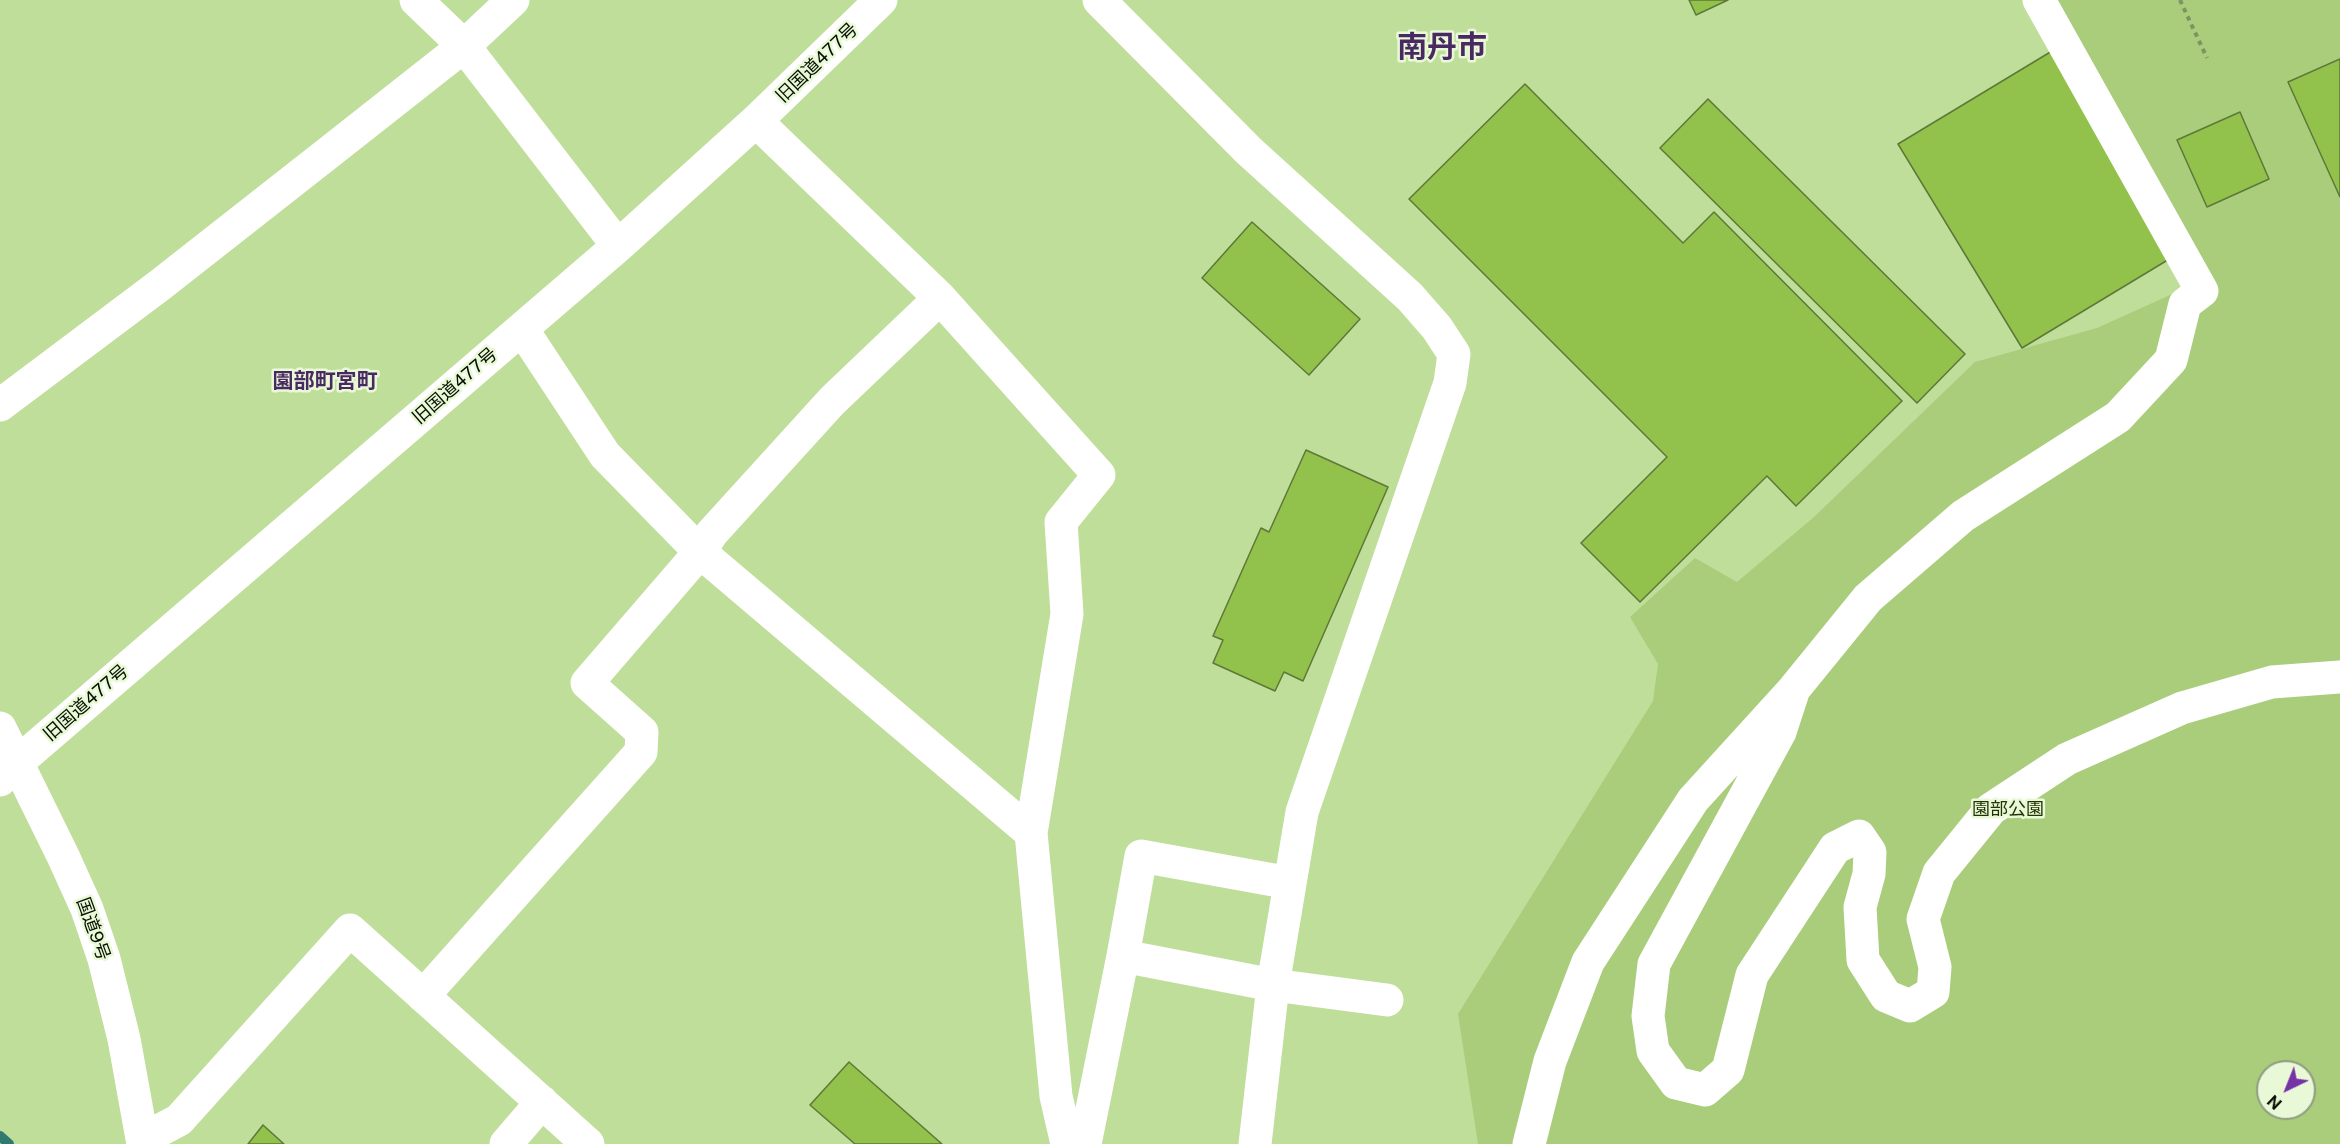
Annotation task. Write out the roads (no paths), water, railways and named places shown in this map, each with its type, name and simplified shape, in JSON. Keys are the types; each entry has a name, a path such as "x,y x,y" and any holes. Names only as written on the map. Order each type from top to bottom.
{"main road":[{"path":"416,0 464,46 618,246"},
{"path":"0,405 160,285 464,46 513,0"},
{"name":"旧国道477号","path":"9,771 618,246 756,121 881,0"},
{"path":"1098,0 1249,151 1410,297 1437,328 1454,354 1450,383 1302,812 1273,985 1255,1144"},
{"path":"1529,1144 1550,1061 1588,962 1693,800 1794,689 1868,598 1963,516 2118,417 2171,360 2185,304 2202,291 2039,0"},
{"path":"756,121 940,298 1099,475 1061,522 1067,614 1030,833 1056,1096 1067,1144"},
{"path":"423,996 641,752 642,732 587,682 700,552 712,533 832,401 940,298"},
{"path":"522,329 605,454 700,552 1030,833"},
{"path":"1794,689 1780,732 1654,964 1648,1016 1653,1051 1676,1083 1705,1090 1728,1070 1752,975 1835,848 1860,836 1870,852 1869,874 1860,907 1863,960 1886,996 1910,1006 1933,992 1935,967 1923,919 1939,873 1990,809 2067,759 2182,708 2272,682 2340,677"},
{"name":"国道9号","path":"0,728 9,771 87,909 104,959 124,1039 143,1142"},
{"path":"1085,1144 1141,856 1290,883"},
{"path":"143,1142 179,1120 350,930 588,1144"},
{"path":"1123,956 1273,985 1387,1000"},
{"path":"506,1144 542,1102"}],"waterway":[{"path":"0,1136 9,1144"}],"district":[{"name":"南丹市","path":"1442,48"},
{"name":"園部町宮町","path":"325,382"}],"park label":[{"name":"園部公園","path":"2008,809"}]}
